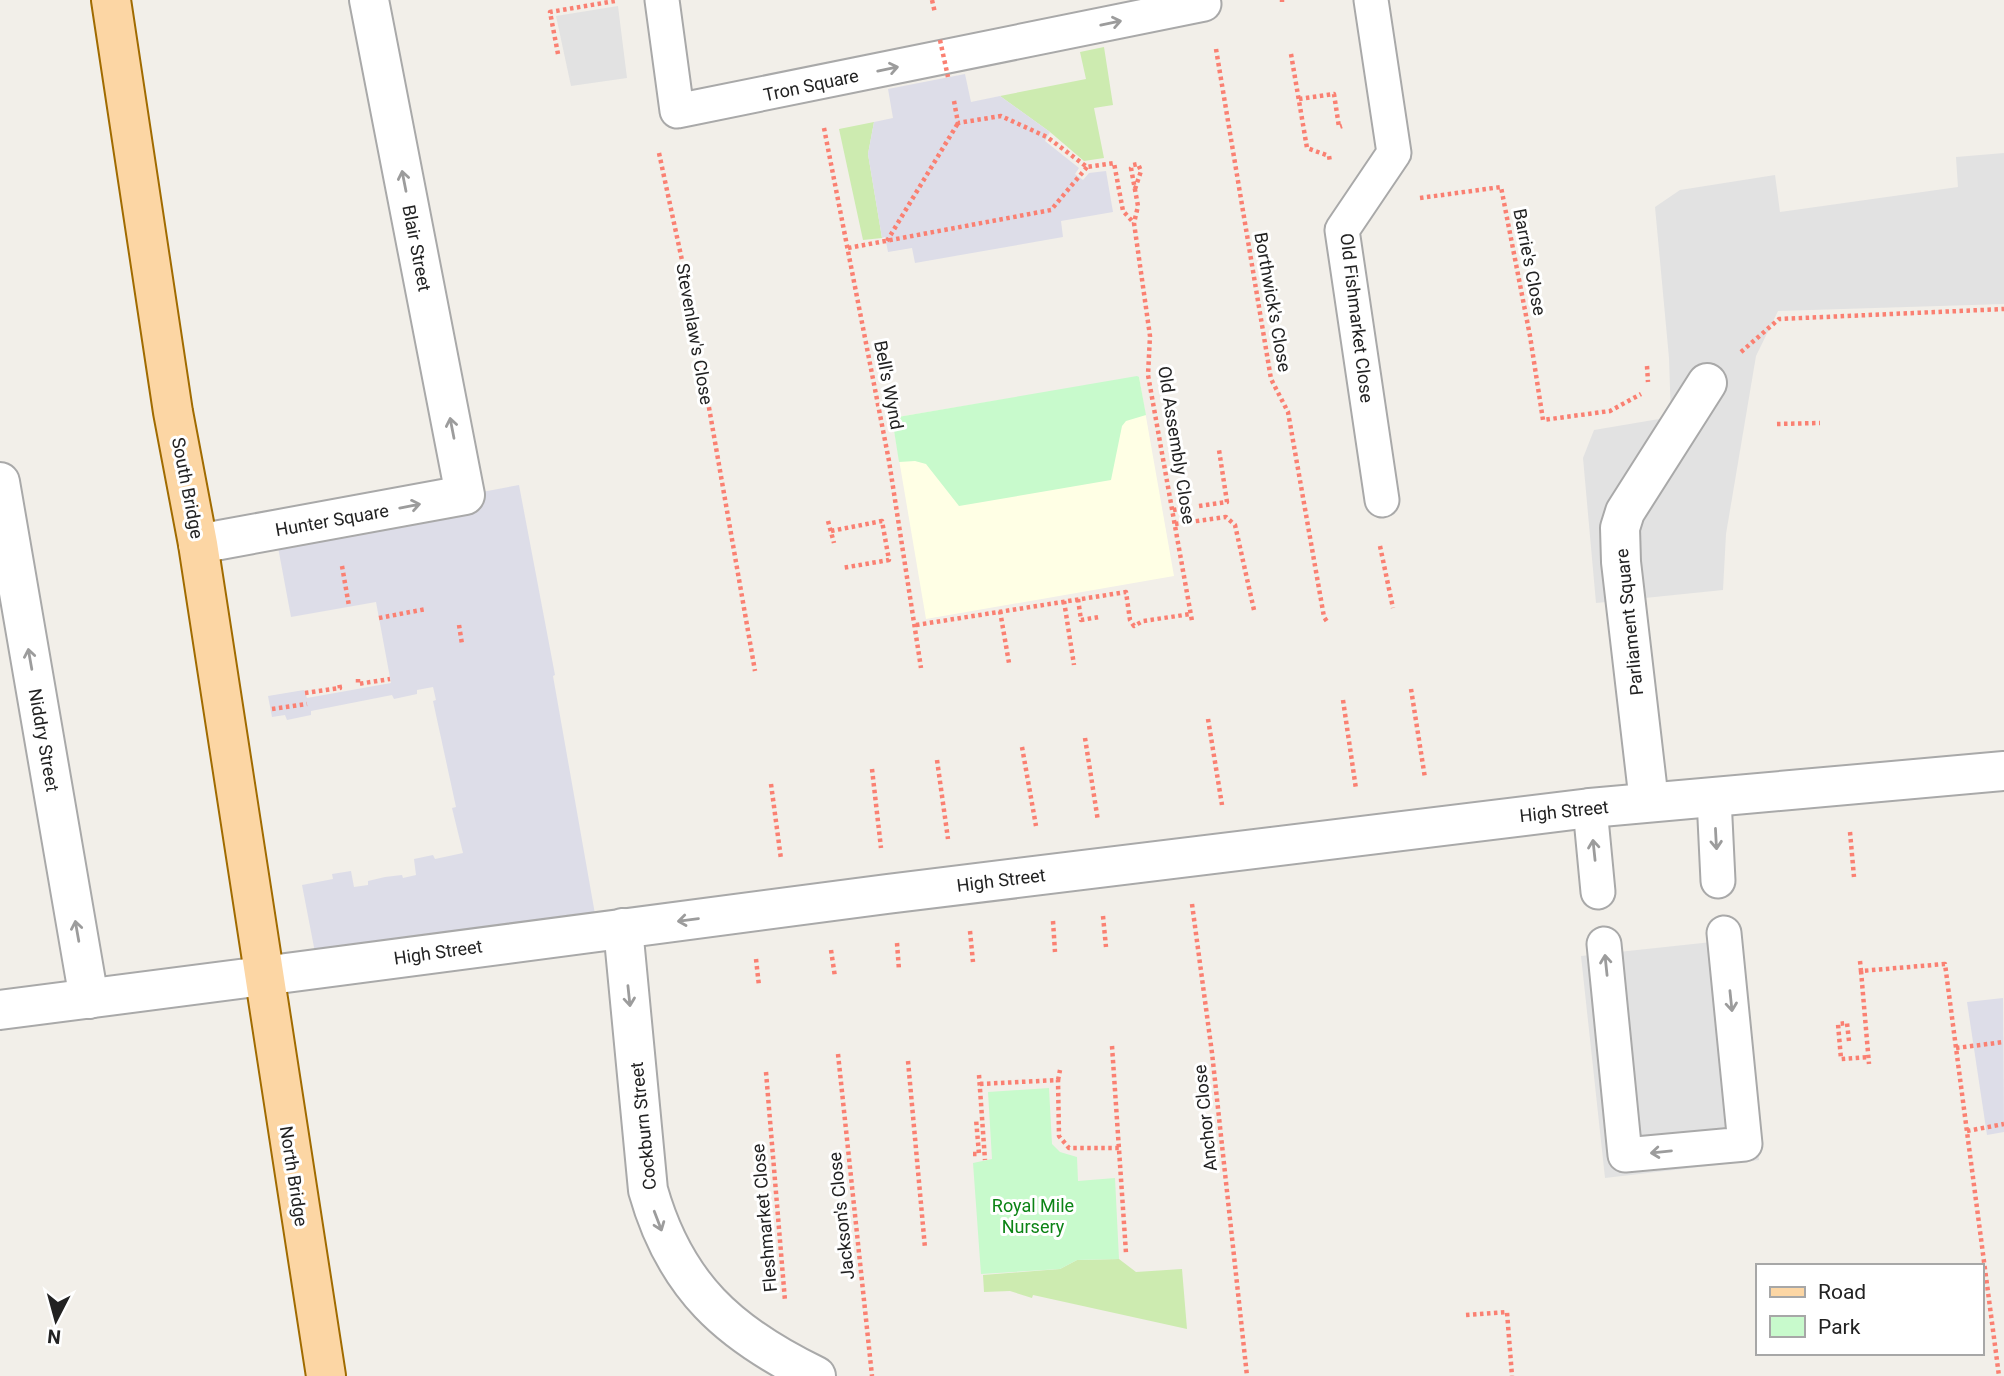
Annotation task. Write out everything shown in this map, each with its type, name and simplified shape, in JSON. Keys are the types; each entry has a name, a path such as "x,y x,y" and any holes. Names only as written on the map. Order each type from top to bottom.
{"main road":[{"name":"South Bridge","path":"111,0 173,411 198,544 263,976"},
{"name":"North Bridge","path":"263,976 326,1376"}],"street":[{"name":"Blair Street","path":"369,0 465,495"},
{"name":"Parliament Square","path":"1649,802 1621,562 1620,528 1625,512 1707,383"},
{"name":"Niddry Street","path":"0,482 7,570 89,999"},
{"name":"Hunter Square","path":"198,544 465,495"},
{"name":"High Street","path":"0,1010 1363,834 1649,802 2004,771"},
{"name":"Cockburn Street","path":"623,928 648,1190 657,1220 673,1255 715,1311 734,1328 802,1369"}],"lane":[{"path":"662,0 677,111"},
{"name":"Tron Square","path":"677,111 1204,4 1203,0"},
{"name":"Old Fishmarket Close","path":"1371,0 1394,153 1342,230 1382,500"},
{"path":"1714,798 1718,881"},
{"path":"1590,808 1598,892"},
{"path":"1604,944 1625,1155 1745,1144 1724,933"}],"path":[{"path":"558,54 550,12 623,0"},
{"name":"Borthwick's Close","path":"1214,36 1271,379 1288,412 1324,617 1328,624"},
{"path":"886,242 958,123 940,40"},
{"path":"1291,54 1307,148 1329,156 1342,230"},
{"path":"1298,99 1322,95"},
{"name":"Stevenlaw's Close","path":"677,111 658,151 688,293 755,671"},
{"path":"958,123 1001,116 1047,137 1087,167"},
{"name":"Bell's Wynd","path":"822,121 889,461 921,668"},
{"path":"848,248 1051,211 1087,167 1114,163 1123,211 1133,223"},
{"path":"1138,164 1141,171 1135,189 1131,168 1138,164"},
{"name":"Barrie's Close","path":"1415,198 1501,187 1531,336 1543,420 1610,411 1649,389 1647,366"},
{"name":"Old Assembly Close","path":"1135,189 1138,206 1133,223 1150,336 1149,375 1192,621"},
{"path":"1707,383 1779,319 2004,309"},
{"path":"1777,424 1820,423"},
{"path":"1199,506 1227,502 1219,450"},
{"path":"1382,500 1378,535 1393,608"},
{"path":"1172,510 1180,509"},
{"path":"1190,514 1191,522"},
{"path":"1175,524 1226,516 1235,525 1254,610"},
{"path":"828,521 834,544"},
{"path":"831,531 882,521 889,560 842,568"},
{"path":"916,625 1126,592 1133,628 1143,621 1191,614"},
{"path":"1078,599 1081,620 1099,617"},
{"path":"1064,601 1074,665"},
{"path":"379,618 426,609"},
{"path":"1000,611 1009,663"},
{"path":"459,625 462,644"},
{"path":"358,679 358,684 390,679"},
{"path":"305,693 340,688 339,683"},
{"path":"1410,689 1432,826"},
{"path":"1343,700 1363,834"},
{"path":"271,709 307,704"},
{"path":"1208,719 1229,851"},
{"path":"1085,738 1105,867"},
{"path":"1022,747 1044,875"},
{"path":"937,760 954,886"},
{"path":"872,769 887,894"},
{"path":"770,909 771,783"},
{"name":"Anchor Close","path":"1185,857 1210,1037 1247,1376"},
{"path":"1860,961 1869,1064"},
{"path":"1861,971 1945,964 1999,1376"},
{"path":"1849,1041 1847,1023 1838,1024 1841,1059 1868,1057"},
{"path":"1956,1048 2004,1042"},
{"path":"1112,1046 1126,1253"},
{"name":"Jackson's Close","path":"838,1054 872,1376"},
{"path":"908,1061 925,1248"},
{"path":"1060,1070 1059,1136 1069,1148 1119,1148"},
{"name":"Fleshmarket Close","path":"766,1072 802,1369"},
{"path":"979,1075 985,1160"},
{"path":"980,1084 1058,1080"},
{"path":"973,1154 979,1154 976,1119"},
{"path":"1967,1132 2004,1124"},
{"path":"1466,1315 1507,1312 1512,1376"}],"shaded area":[{"path":"618,6 627,78 571,86 556,16"},
{"path":"965,74 971,102 1000,96 1050,132 1045,141 1079,168 1075,174 1083,180 1089,173 1106,171 1113,212 1061,221 1063,237 915,263 912,248 888,252 885,237 882,238 868,154 874,122 893,118 888,89"},
{"path":"2004,153 2004,304 1778,311 1756,356 1726,534 1723,590 1596,603 1583,458 1594,430 1671,417 1669,358 1655,207 1680,190 1775,175 1780,212 1958,187 1956,157"},
{"path":"1139,377 1174,576 926,619 892,418"},
{"path":"519,485 555,675 553,676 598,931 318,968 302,885 333,879 332,874 351,871 354,887 368,885 368,881 385,877 402,875 403,878 416,875 414,859 433,855 435,859 463,853 452,808 456,807 433,701 436,700 433,687 394,699 392,695 311,711 311,715 287,720 285,715 272,717 268,696 304,690 307,698 391,683 376,602 291,617 275,531"},
{"path":"1740,939 1759,1160 1605,1178 1581,956"},
{"path":"2003,998 2004,1132 1987,1135 1967,1002"}],"green space":[{"path":"1104,47 1113,105 1094,108 1104,158 1084,161 1050,132 1000,96 1086,79 1080,52"},
{"path":"874,122 868,154 882,238 863,240 839,129"},
{"path":"1137,376 1146,415 1126,421 1122,426 1111,480 959,506 926,464 915,461 899,462 892,418"},
{"name":"Royal Mile Nursery","path":"1049,1088 1052,1144 1060,1152 1077,1157 1078,1181 1115,1178 1119,1259 1077,1260 1060,1269 981,1274 973,1163 992,1159 988,1092"},
{"path":"1119,1259 1136,1272 1182,1269 1187,1329 1033,1295 1032,1298 1010,1291 984,1292 983,1275 1060,1269 1077,1260"}]}
